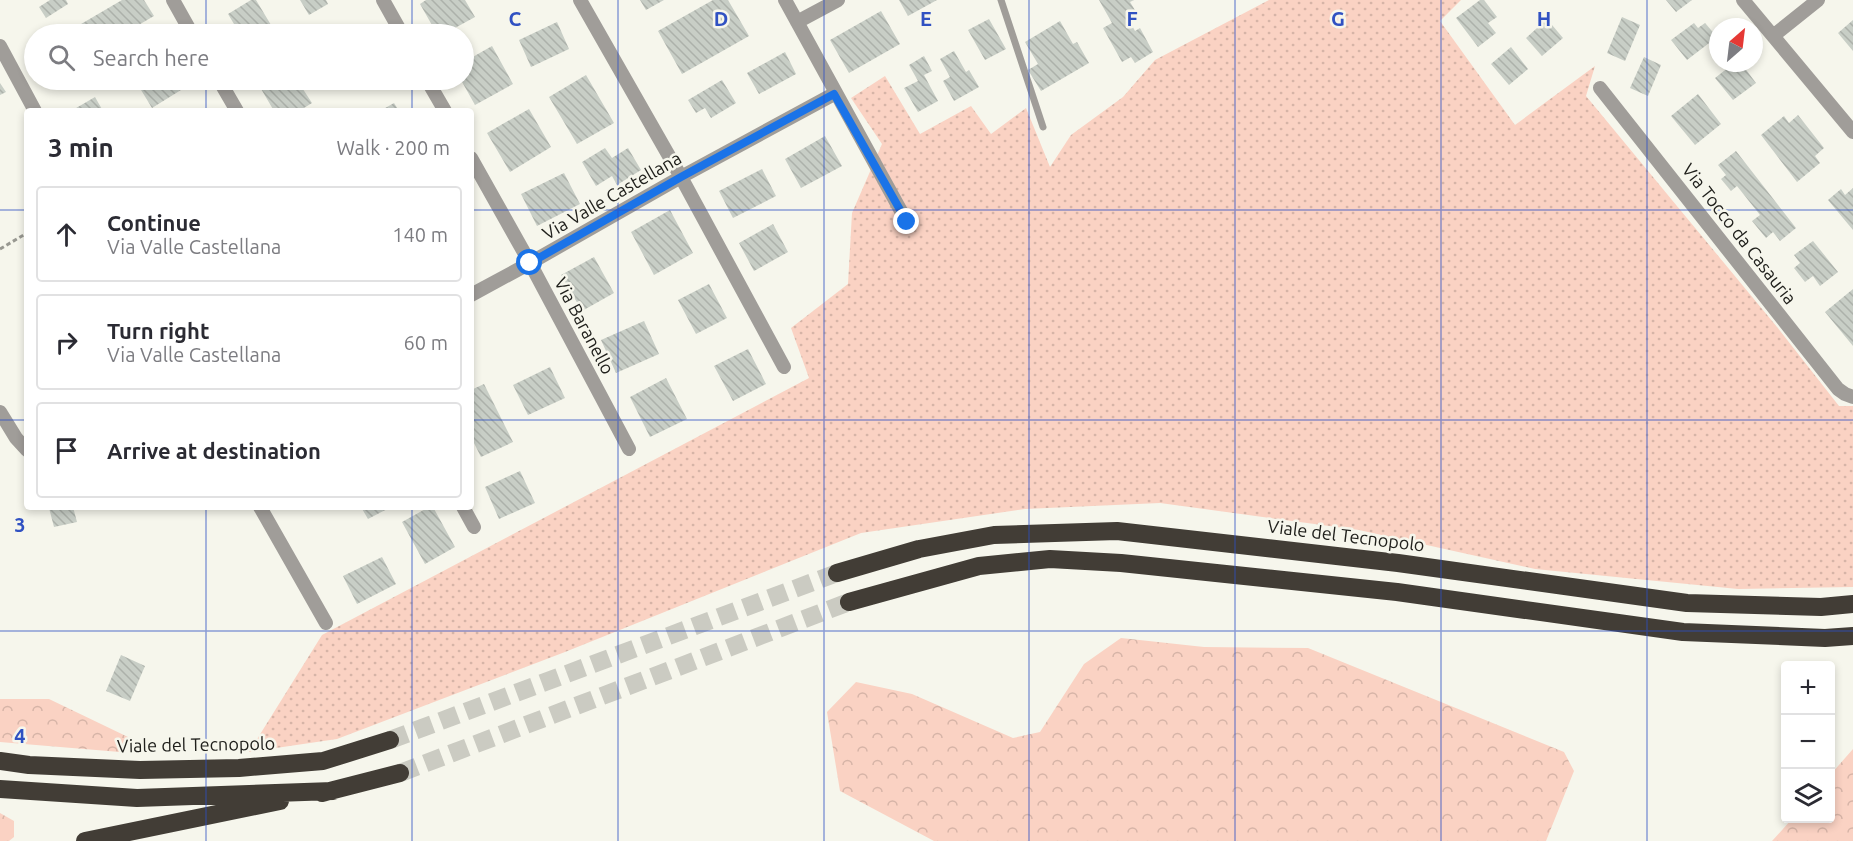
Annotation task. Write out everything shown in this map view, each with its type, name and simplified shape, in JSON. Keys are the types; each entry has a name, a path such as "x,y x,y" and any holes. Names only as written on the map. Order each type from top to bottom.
{"highway":[{"name":"Viale del Tecnopolo","path":"837,573 919,549 994,535 1117,531 1398,563 1687,603 1821,608 1853,604"},
{"path":"849,602 979,566 1050,560 1121,563 1397,592 1683,632 1825,638 1853,636"},
{"name":"Viale del Tecnopolo","path":"0,761 29,765 140,770 239,768 323,761 390,740"},
{"path":"85,841 333,790 400,773"},
{"path":"0,789 136,798 333,790"}],"street":[{"path":"173,0 186,24"},
{"path":"383,0 396,24"},
{"path":"580,0 681,177 784,367"},
{"path":"785,0 834,94 907,222"},
{"path":"797,22 838,0"},
{"path":"1743,0 1853,132"},
{"path":"1773,36 1818,0"},
{"path":"0,46 33,108"},
{"name":"Via Tocco da Casauria","path":"1600,88 1838,388 1853,397"},
{"path":"225,90 235,108"},
{"path":"433,90 443,108"},
{"name":"Via Valle Castellana","path":"474,293 834,94"},
{"name":"Via Baranello","path":"474,163 629,449"},
{"path":"0,412 24,447"},
{"path":"263,510 326,623"},
{"path":"465,510 474,528"}],"lane":[{"path":"1001,0 1043,127"}],"path":[{"path":"0,249 24,235"}],"green space":[{"path":"1269,0 1461,0 1440,21 1515,125 1595,66 1586,96 1777,327 1839,406 1853,406 1853,587 1738,589 1535,569 1359,530 1160,503 1025,509 861,533 565,652 337,739 249,752 322,635 809,378 791,328 848,284 852,213 882,144 851,98 885,76 920,134 971,106 991,134 1026,108 1050,167 1071,135 1123,97 1155,60"},
{"path":"1121,638 1204,647 1308,648 1564,752 1574,771 1546,841 934,841 840,791 827,712 856,682 912,694 1013,738 1040,732 1084,664"},
{"path":"0,699 49,699 128,737 120,752 0,742"},
{"path":"1853,749 1853,841 1772,841 1788,823 1835,823 1835,769"},
{"path":"0,813 14,821 14,837 9,841 0,841"}],"building":[{"path":"50,0 66,0 68,4 46,18 39,7"},
{"path":"122,0 144,0 154,16 140,24 81,24"},
{"path":"251,0 256,0 270,24 234,24 228,14"},
{"path":"300,0 326,0 328,4 309,15"},
{"path":"426,0 465,0 475,17 462,24 431,24 420,4"},
{"path":"640,0 664,0 646,10"},
{"path":"713,0 728,0 749,36 682,74 658,31"},
{"path":"899,0 937,0 908,16"},
{"path":"1099,0 1134,0 1130,2 1138,15 1129,20 1135,31 1140,28 1153,52 1135,63 1131,57 1122,62 1103,28 1112,23"},
{"path":"1480,0 1484,0 1497,17 1488,23 1496,33 1478,47 1456,18"},
{"path":"1666,0 1692,0 1676,12"},
{"path":"881,11 900,44 849,73 830,40"},
{"path":"1622,17 1640,25 1625,61 1607,53"},
{"path":"989,19 1006,49 985,60 968,30"},
{"path":"1547,19 1563,38 1542,56 1526,38"},
{"path":"1853,20 1853,51 1838,33"},
{"path":"1060,21 1073,44 1077,42 1089,63 1041,91 1028,70 1038,64 1025,42"},
{"path":"557,22 569,49 531,67 519,40"},
{"path":"1694,23 1698,28 1705,23 1709,28 1709,43 1687,60 1671,40"},
{"path":"492,46 513,84 475,105 467,90 474,90 474,56"},
{"path":"1511,47 1528,69 1509,85 1491,64"},
{"path":"954,51 966,72 969,70 979,87 954,101 943,81 950,77 940,59"},
{"path":"785,52 796,74 759,94 747,73"},
{"path":"924,56 932,71 924,75 938,101 918,112 904,88 918,81 909,65"},
{"path":"1644,57 1661,65 1648,96 1630,88"},
{"path":"1723,72 1748,72 1756,83 1733,100 1715,78"},
{"path":"586,75 614,123 577,144 549,97"},
{"path":"722,80 736,103 711,118 705,108 696,113 688,100"},
{"path":"0,83 6,92 0,95"},
{"path":"141,90 181,90 152,108"},
{"path":"262,90 304,90 312,103 304,108 272,108"},
{"path":"1698,94 1721,124 1695,145 1671,116"},
{"path":"95,97 101,108 76,108"},
{"path":"394,103 397,108 385,108"},
{"path":"529,109 551,147 510,172 487,133"},
{"path":"1798,115 1824,148 1815,156 1820,163 1797,182 1761,135 1784,116 1789,123"},
{"path":"825,136 842,166 801,188 785,159"},
{"path":"605,148 612,158 628,148 641,170 617,185 612,176 596,186 582,162"},
{"path":"1736,151 1796,228 1780,241 1773,232 1766,238 1752,221 1760,215 1737,186 1731,191 1721,179 1726,175 1718,165"},
{"path":"762,169 776,196 733,218 719,191"},
{"path":"564,173 580,204 537,226 521,194"},
{"path":"1853,188 1853,230 1828,200 1841,189 1845,195"},
{"path":"670,210 693,253 654,275 631,232"},
{"path":"773,224 788,252 754,271 739,243"},
{"path":"1813,241 1838,272 1820,286 1813,276 1805,282 1794,268 1800,263 1794,255"},
{"path":"594,257 614,293 582,311 561,275"},
{"path":"709,284 727,318 696,334 678,300"},
{"path":"1853,289 1853,346 1825,312"},
{"path":"644,321 659,354 616,373 601,340"},
{"path":"748,349 766,384 733,401 714,366"},
{"path":"550,367 565,398 528,415 513,385"},
{"path":"666,378 687,419 650,437 630,397"},
{"path":"484,384 513,442 481,457 474,443 474,389"},
{"path":"520,471 535,503 499,519 485,487"},
{"path":"50,510 74,510 77,522 54,527"},
{"path":"363,510 385,510 368,519"},
{"path":"424,510 435,510 455,547 425,564 402,522"},
{"path":"382,557 396,584 357,604 343,576"},
{"path":"121,655 145,666 130,701 106,691"}],"tunnel":[{"path":"390,740 837,573"},
{"path":"400,773 849,602"}],"route":[{"path":"530,263 834,94 907,222"}]}
